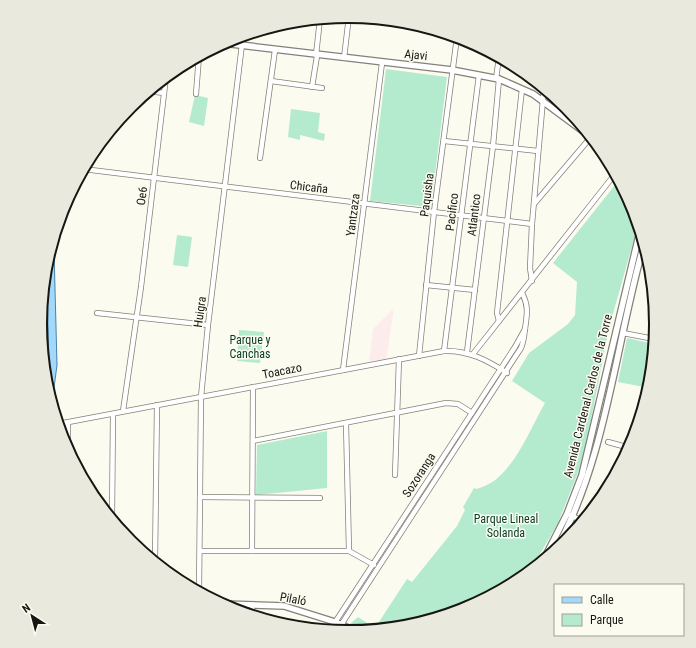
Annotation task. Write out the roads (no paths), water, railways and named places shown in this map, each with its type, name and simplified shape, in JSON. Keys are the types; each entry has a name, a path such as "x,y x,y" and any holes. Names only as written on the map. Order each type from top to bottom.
{"main road":[{"path":"51,280 53,365 52,375"}],"street":[{"path":"344,58 348,23"},
{"path":"312,86 319,25"},
{"name":"Huigra","path":"199,586 201,397 208,325 226,187 242,43"},
{"name":"Paquisha","path":"419,356 434,212 456,43"},
{"name":"Ajavi","path":"235,45 452,70 497,79 522,89 542,100 569,121"},
{"path":"260,158 275,50"},
{"path":"196,94 198,63"},
{"name":"Yantzaza","path":"343,370 382,63"},
{"name":"Atlantico","path":"467,352 493,146 498,63"},
{"name":"Pacifico","path":"444,351 479,75"},
{"path":"271,81 322,88"},
{"name":"Oe6","path":"123,411 137,317 165,85"},
{"path":"499,321 497,313 522,89"},
{"path":"157,92 164,93"},
{"path":"532,281 530,268 532,224 543,95"},
{"path":"444,141 538,151"},
{"path":"534,204 587,141"},
{"name":"Chicaña","path":"89,170 532,224"},
{"path":"473,354 611,179"},
{"name":"Avenida Cardenal Carlos de la Torre","path":"551,546 567,514 582,475 638,241"},
{"name":"Avenida Cardenal Carlos de la Torre","path":"565,532 573,517 589,475 641,255"},
{"path":"426,285 475,290"},
{"name":"Sozoranga","path":"342,625 522,348 525,338 524,330 528,310 526,300 522,293"},
{"path":"97,313 208,325"},
{"name":"Sozoranga","path":"335,622 501,369 524,330"},
{"path":"623,333 648,339"},
{"name":"Toacazo","path":"64,423 444,351 467,352 473,354 507,373"},
{"path":"395,475 399,359"},
{"path":"252,551 253,387"},
{"path":"253,441 397,412 452,403 472,413"},
{"path":"155,554 157,405"},
{"path":"112,511 113,414"},
{"path":"68,422 68,434"},
{"path":"346,423 349,551"},
{"path":"608,442 623,446"},
{"path":"200,498 320,498"},
{"path":"567,514 577,519"},
{"path":"200,551 349,551 378,568"},
{"name":"Pilaló","path":"240,605 285,607 341,625"},
{"path":"252,605 252,609"}],"park label":[{"name":"Parque y Canchas","path":"250,347"},
{"name":"Parque Lineal Solanda","path":"506,526"}]}
